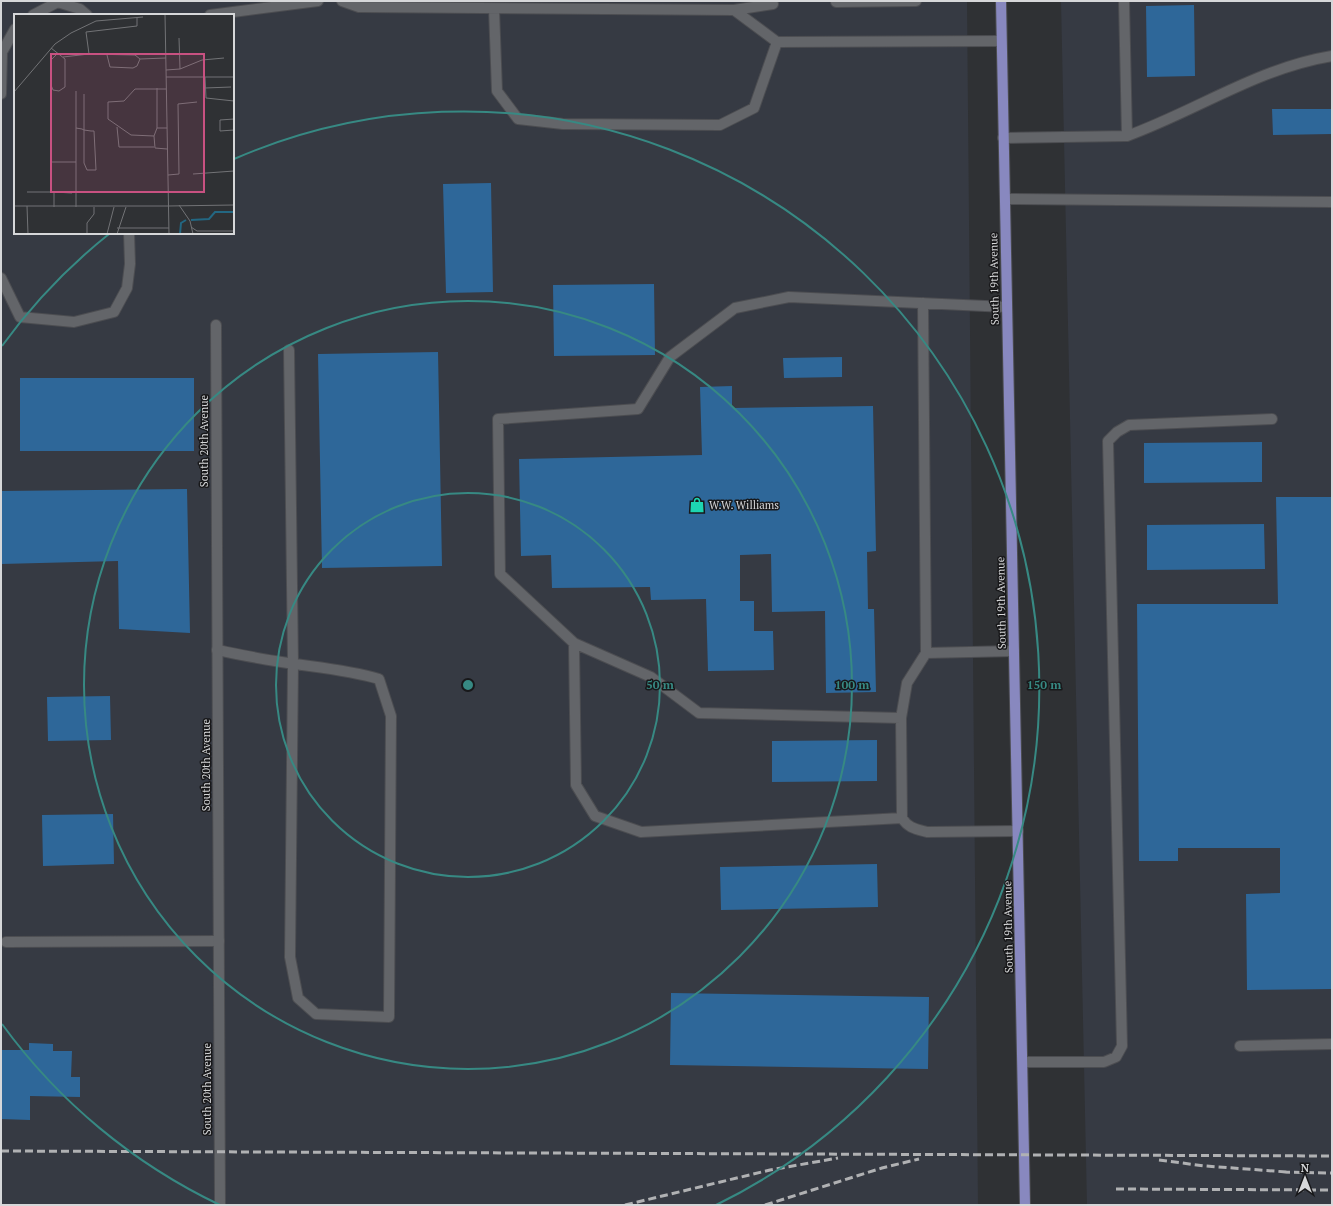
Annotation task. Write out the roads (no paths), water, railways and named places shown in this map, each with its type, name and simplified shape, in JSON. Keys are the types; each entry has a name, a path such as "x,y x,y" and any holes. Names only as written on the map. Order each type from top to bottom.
{"main road":[{"name":"South 19th Avenue","path":"1001,1 1025,1205"}],"street":[{"path":"218,14 318,1"},
{"path":"342,1 359,7 494,9 734,10 773,4"},
{"path":"836,2 916,1"},
{"path":"1124,1 1127,136"},
{"path":"35,14 55,2 80,9 86,14"},
{"path":"494,9 497,91 518,119 563,124 720,125 754,108 777,42"},
{"path":"734,10 777,42 1001,41"},
{"path":"1,94 2,52 14,31"},
{"path":"1003,138 1127,136 1164,122 1210,98 1258,78 1332,56"},
{"path":"1004,199 1332,202"},
{"path":"1,278 20,317 74,322 114,312 127,288 130,264 129,234"},
{"path":"900,718 699,713 651,677 574,643 500,574 498,419 638,409 670,357 735,308 789,297 1007,307"},
{"path":"923,303 926,653 907,683 900,718 902,818 906,824 913,829 927,832 1018,831"},
{"name":"South 20th Avenue","path":"216,325 220,1205"},
{"path":"217,650 293,664 350,671 379,679 391,716 390,1017 316,1014 298,998 290,957 293,664 289,350"},
{"path":"1023,1062 1104,1062 1116,1057 1122,1046 1108,441 1117,432 1128,425 1272,419"},
{"path":"574,643 576,785 595,816 641,832 902,818"},
{"path":"926,653 1014,651"},
{"path":"6,942 219,941"},
{"path":"1240,1046 1332,1044"}],"railway":[{"path":"1,1151 1332,1156"},
{"path":"625,1205 770,1170 838,1158"},
{"path":"765,1205 882,1168 919,1159"},
{"path":"1159,1160 1205,1166 1287,1172"},
{"path":"1282,1172 1332,1173"},
{"path":"1116,1189 1332,1190"}],"place":[{"name":"W.W. Williams","path":"697,505"}]}
